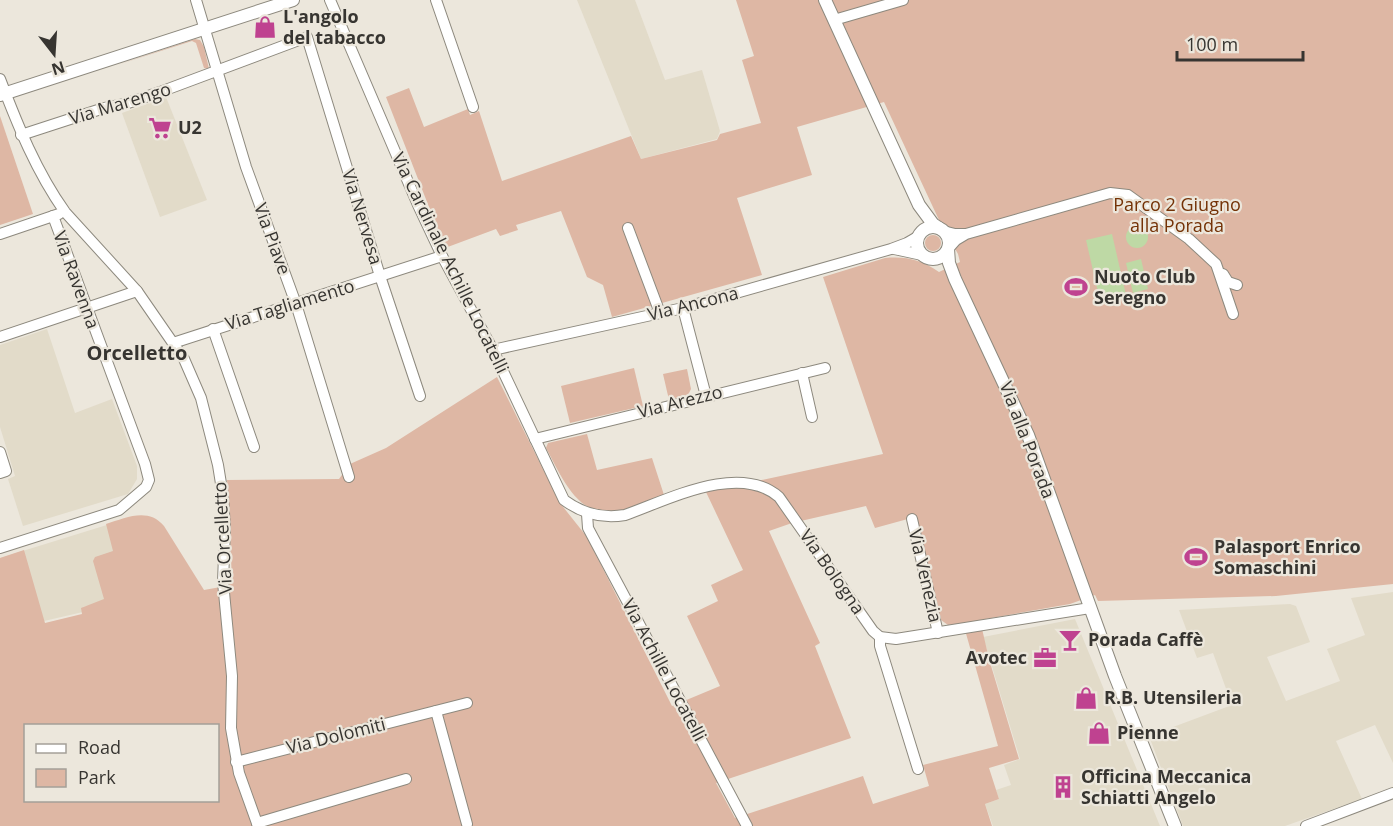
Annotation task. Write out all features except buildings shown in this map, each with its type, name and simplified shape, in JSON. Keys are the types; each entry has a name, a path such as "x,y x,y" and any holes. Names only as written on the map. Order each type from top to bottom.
{"street":[{"name":"Via Piave","path":"196,0 246,167 296,304 349,477"},
{"path":"3,94 293,0"},
{"name":"Via Cardinale Achille Locatelli","path":"330,0 373,105 442,256 493,350 564,500 587,513"},
{"path":"436,0 473,107"},
{"path":"825,0 919,206 933,224 955,234 966,234 1110,193 1128,195 1189,239 1216,264 1228,282 1237,285"},
{"path":"834,20 903,0"},
{"name":"Via Marengo","path":"21,135 136,100 307,37"},
{"name":"Via Nervesa","path":"307,37 380,276 420,396"},
{"name":"Via Orcelletto","path":"0,79 3,94 40,173 65,212 137,291 189,369 201,398 218,465 223,496 225,529 223,582 232,676 231,728 236,762 257,825"},
{"path":"919,206 920,234 917,248 925,257 940,258 966,234"},
{"path":"0,234 65,212"},
{"name":"Via Ravenna","path":"0,548 119,510 146,487 149,480 53,216"},
{"path":"628,228 660,313"},
{"path":"920,234 929,228 941,229 949,239 948,249"},
{"name":"Via Ancona","path":"493,350 683,308 891,249 908,243 920,234"},
{"name":"Via Ancona","path":"891,249 925,257"},
{"name":"Via alla Porada","path":"948,249 949,263 955,279 1028,435 1090,607 1175,826"},
{"name":"Via Tagliamento","path":"173,343 442,256"},
{"name":"Via alla Porada","path":"925,257 955,279"},
{"path":"1216,264 1233,314"},
{"path":"0,337 137,291"},
{"path":"683,308 706,396"},
{"path":"213,329 254,447"},
{"name":"Via Arezzo","path":"535,439 825,368"},
{"path":"802,374 812,417"},
{"path":"0,452 3,472"},
{"name":"Via Bologna","path":"587,513 601,517 625,515 701,487 720,483 765,486 778,497 873,631 880,637"},
{"name":"Via Achille Locatelli","path":"587,513 588,528 747,826"},
{"name":"Via Venezia","path":"912,519 938,633"},
{"path":"918,769 880,646 880,637 896,639 938,633 1090,607"},
{"name":"Via Dolomiti","path":"236,762 467,703"},
{"path":"436,711 467,824"},
{"path":"257,825 406,779"},
{"path":"1306,826 1393,793"}],"shaded area":[{"path":"577,0 635,0 665,80 702,70 720,131 717,139 641,159"},
{"path":"166,97 207,200 160,217 122,113"},
{"path":"1137,226 1145,229 1148,237 1145,245 1137,248 1129,245 1126,237 1129,229"},
{"path":"1112,234 1126,295 1100,301 1086,240"},
{"path":"1141,259 1148,289 1133,293 1126,263"},
{"path":"47,329 75,413 112,399 137,466 137,479 128,494 23,526 8,479 15,476 0,427 0,345"},
{"path":"110,524 125,598 83,607 83,612 44,621 0,570 0,558"},
{"path":"1393,592 1393,763 1375,725 1336,741 1362,799 1285,826 1183,826 1149,736 1232,705 1213,653 1197,658 1179,610 1290,604 1296,606 1310,642 1267,657 1286,701 1340,681 1327,649 1365,635 1351,598"},
{"path":"1075,619 1160,826 993,826 985,804 999,799 996,790 1011,785 1004,765 1020,759 983,637"}],"green space":[{"name":"Parco 2 Giugno alla Porada","path":"736,0 1393,0 1393,584 1276,596 1098,601 1095,595 1070,604 980,620 989,659 1019,759 989,768 999,799 985,804 992,826 0,826 0,558 24,550 45,623 82,614 81,608 104,599 93,561 95,557 113,551 106,524 144,515 158,520 164,526 204,590 226,586 232,579 227,480 339,479 350,464 386,448 497,377 560,503 587,537 672,706 720,686 687,616 718,601 711,585 743,570 706,492 883,454 823,277 885,258 914,260 939,272 960,262 884,102 797,127 812,175 737,198 762,275 612,317 603,285 587,277 561,211 516,225 518,230 500,236 496,229 445,248 386,97 409,88 424,127 468,109 470,115 479,111 502,181 631,136 641,159 717,140 720,134 761,123 742,60 754,56","holes":["866,506 875,528 915,517 941,620 948,625 963,623 998,746 923,765 929,786 873,804 863,776 735,818 716,783 851,738 815,646 820,643 769,531 792,523"]},
{"path":"195,39 200,40 204,47 209,69 204,68 196,43 192,41 117,65"},
{"path":"0,116 33,214 0,225"},
{"path":"933,235 941,243 933,251 925,243"},
{"path":"634,368 643,406 570,423 561,386"},
{"path":"687,369 691,389 688,395 669,400 663,374"},
{"path":"587,434 597,470 652,458 664,495 618,512 598,512 588,507 570,490 546,448 548,443"}],"place":[{"name":"L'angolo del tabacco","path":"265,27"},
{"name":"U2","path":"160,128"},
{"name":"Nuoto Club Seregno","path":"1076,287"},
{"name":"Palasport Enrico Somaschini","path":"1196,557"},
{"name":"Porada Caffè","path":"1070,640"},
{"name":"Avotec","path":"1045,658"},
{"name":"R.B. Utensileria","path":"1086,698"},
{"name":"Pienne","path":"1099,733"},
{"name":"Officina Meccanica Schiatti Angelo","path":"1063,787"}],"district":[{"name":"Orcelletto","path":"137,353"}]}
